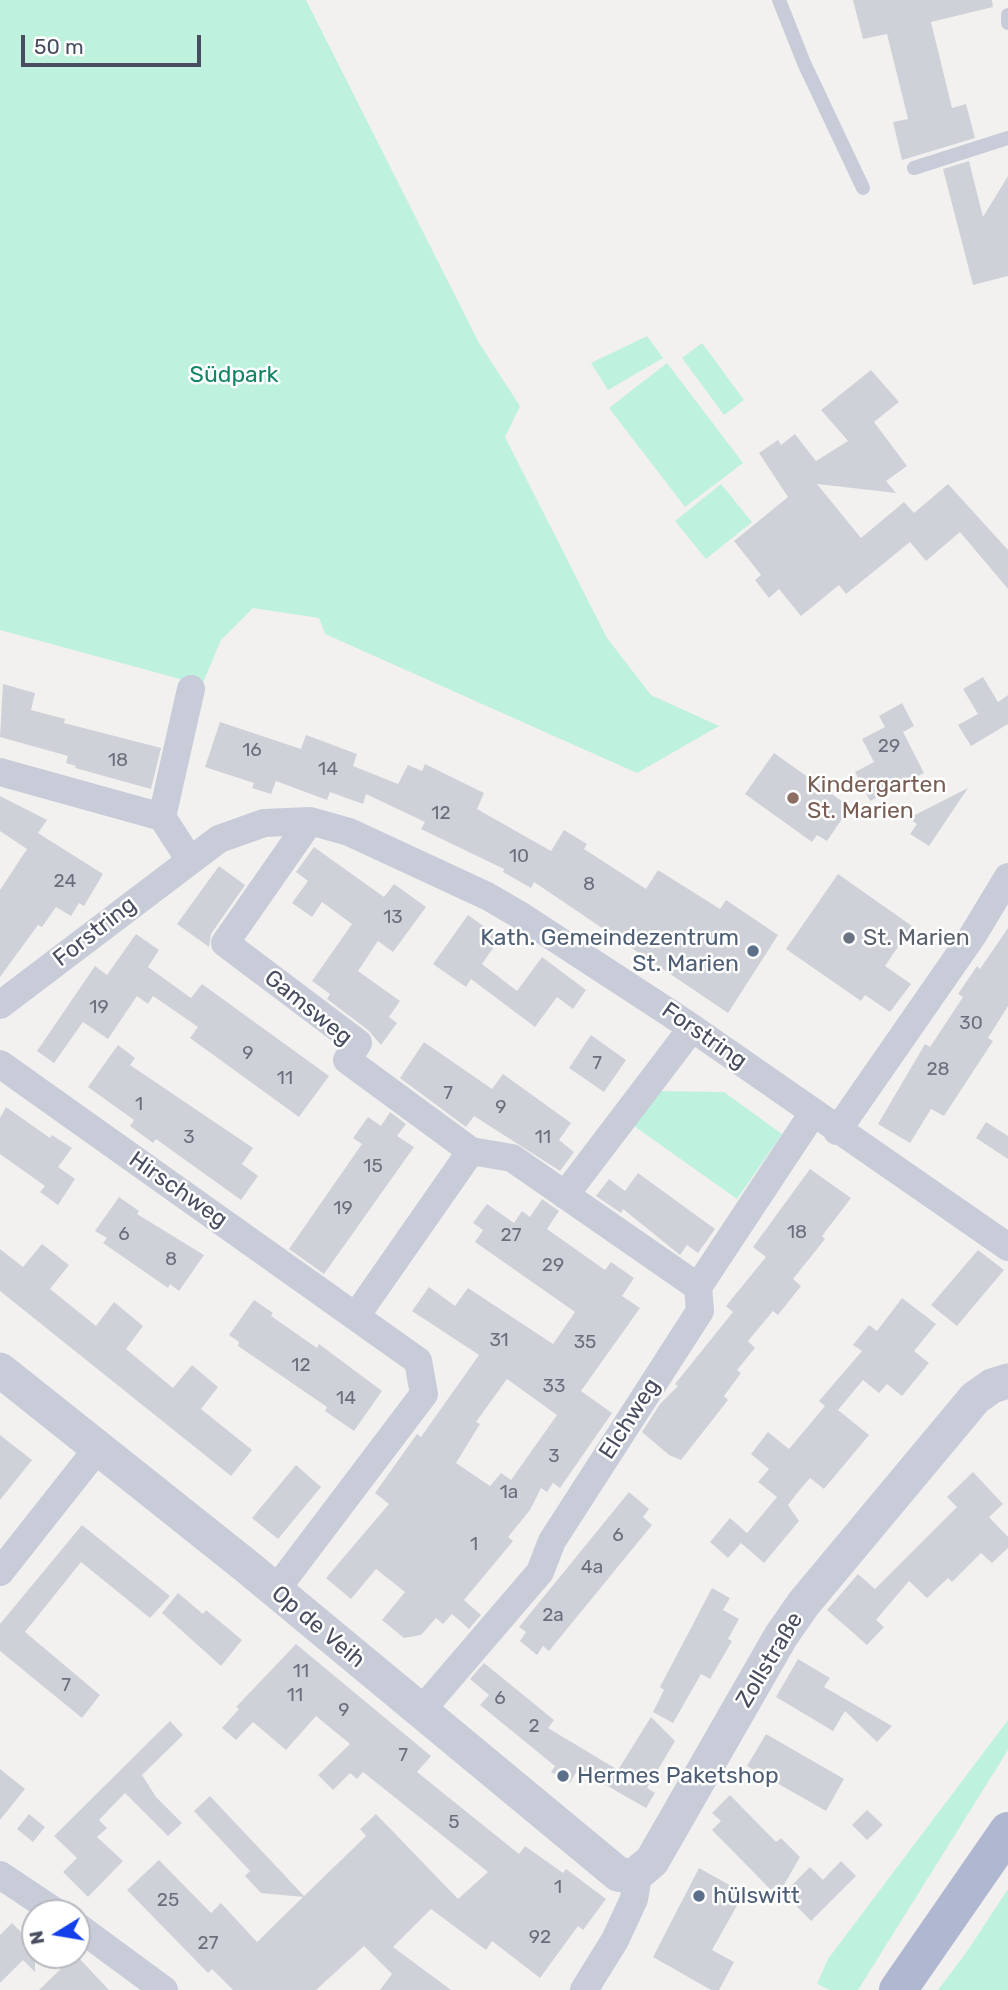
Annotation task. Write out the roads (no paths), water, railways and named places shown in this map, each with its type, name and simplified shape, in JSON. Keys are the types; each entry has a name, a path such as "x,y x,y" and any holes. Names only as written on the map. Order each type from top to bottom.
{"main road":[{"path":"898,1990 1008,1830"}],"street":[{"path":"162,817 191,689"},
{"path":"0,772 162,817 190,859"},
{"name":"Forstring","path":"1,1003 219,839 248,827 272,822 310,821 349,832 487,896 550,933 692,1028 768,1087 813,1113 1008,1247"},
{"name":"Gamsweg","path":"310,821 225,943 358,1043 347,1060 471,1152 512,1158 698,1287"},
{"path":"837,1131 973,935 1008,877"},
{"path":"565,1195 692,1028"},
{"name":"Hirschweg","path":"0,1064 418,1361 424,1394 275,1591"},
{"name":"Elchweg","path":"420,1712 540,1572 552,1541 700,1311 698,1287 813,1113"},
{"path":"356,1316 471,1152"},
{"name":"Op de Veih","path":"0,1370 275,1591 618,1874 638,1876"},
{"name":"Zollstraße","path":"584,1990 615,1940 634,1899 638,1876 652,1861 781,1636 804,1603 975,1398 1006,1377"},
{"path":"0,1572 97,1448"},
{"path":"0,1875 36,1899"},
{"path":"91,1937 164,1990"}],"lane":[{"path":"779,0 804,64 863,188"},
{"path":"1008,15 1008,23"},
{"path":"914,168 1008,138"}],"place":[{"name":"Kindergarten St. Marien","path":"793,798"},
{"name":"St. Marien","path":"849,938"},
{"name":"Kath. Gemeindezentrum St. Marien","path":"753,951"},
{"name":"Hermes Paketshop","path":"563,1776"},
{"name":"hülswitt","path":"699,1896"}],"park label":[{"name":"Südpark","path":"234,375"}]}
